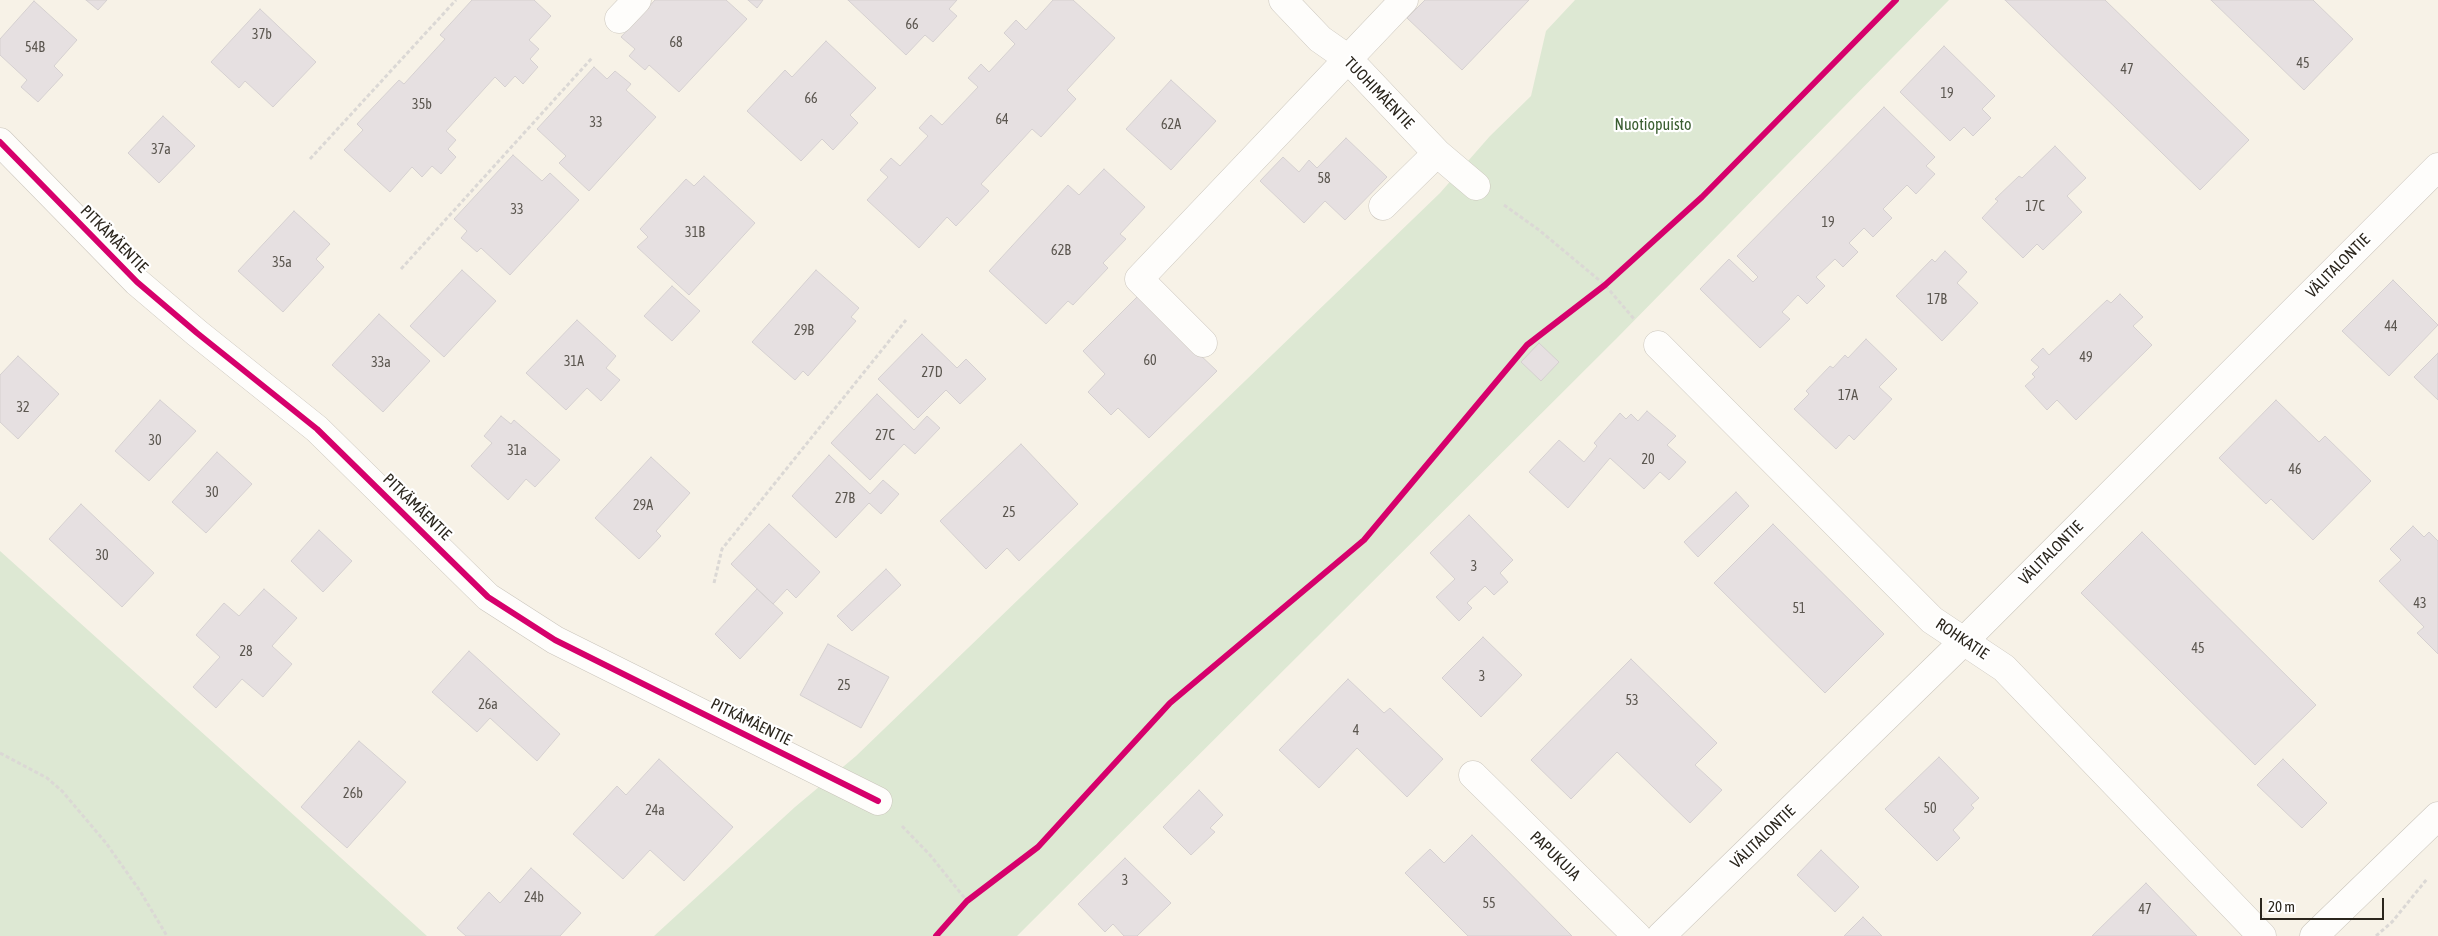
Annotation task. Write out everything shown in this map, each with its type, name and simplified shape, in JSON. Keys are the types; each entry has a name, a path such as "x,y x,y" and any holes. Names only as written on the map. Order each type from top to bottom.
{"street":[{"name":"TUOHIMÄENTIE","path":"1283,0 1320,39 1347,58 1437,153 1476,186"},
{"path":"1203,343 1139,279 1404,0"},
{"name":"PITKÄMÄENTIE","path":"0,142 137,282 197,333 317,429 488,596 555,640 878,800"},
{"path":"1383,206 1437,153"},
{"name":"VÄLITALONTIE","path":"1662,936 1964,641 2438,167"},
{"name":"ROHKATIE","path":"1658,345 1932,620 2004,668 2262,936"},
{"name":"PAPUKUJA","path":"1473,775 1637,936"},
{"path":"2330,931 2438,816"}],"path":[{"path":"310,159 456,0"},
{"path":"401,269 592,58"},
{"path":"1476,186 1539,230 1605,285 1658,345"},
{"path":"1597,291 1612,279"},
{"path":"714,583 722,550 906,320"},
{"path":"0,753 47,778 62,791 106,843 140,891 167,936"},
{"path":"878,800 930,855 967,901"},
{"path":"2376,936 2392,922 2433,874"},
{"path":"961,908 975,895"}],"green space":[{"name":"Nuotiopuisto","path":"1575,0 1949,0 1616,339 1017,936 654,936 795,807 856,756 1440,193 1490,136 1531,96 1546,31"},
{"path":"0,551 276,799 427,936 0,936"}],"building":[{"path":"86,0 107,0 98,10"},
{"path":"472,0 534,0 551,16 529,40 539,49 530,59 538,67 523,84 515,76 505,87 495,77 446,131 456,140 448,149 456,157 441,174 432,166 422,177 412,167 390,192 344,150 363,130 357,124 399,80 404,84 445,39 440,35"},
{"path":"655,0 726,0 747,19 679,92 649,65 645,70 629,56 635,49 621,37"},
{"path":"748,0 763,0 757,8"},
{"path":"848,0 957,0 949,9 957,16 933,42 925,35 906,55"},
{"path":"1053,0 1073,0 1115,38 1067,90 1076,99 1041,137 1032,129 981,184 989,191 956,226 947,217 919,248 867,200 888,177 880,170 891,158 900,166 928,136 919,128 931,115 942,125 978,87 968,78 981,64 989,72 1015,44 1004,33 1016,20 1026,30"},
{"path":"1425,0 1529,0 1462,70 1407,18"},
{"path":"2005,0 2105,0 2249,140 2200,190"},
{"path":"2211,0 2313,0 2353,39 2304,90"},
{"path":"34,1 77,40 54,66 63,75 38,102 21,87 27,80 0,55 0,39"},
{"path":"260,9 316,62 273,107 245,81 239,88 211,62"},
{"path":"826,41 876,88 850,115 858,123 833,150 822,139 801,161 747,111 785,70 792,77"},
{"path":"1944,46 1995,96 1982,109 1991,118 1973,136 1964,127 1950,141 1900,92"},
{"path":"594,67 607,79 615,71 631,84 626,90 656,117 589,191 559,163 566,156 537,129"},
{"path":"1171,80 1216,121 1171,170 1126,129"},
{"path":"1884,107 1935,157 1926,166 1935,174 1916,194 1907,185 1883,209 1892,218 1873,237 1864,228 1849,243 1858,252 1843,267 1835,259 1816,277 1825,286 1807,304 1798,295 1782,312 1790,319 1760,348 1700,289 1729,259 1753,282 1758,277 1737,256"},
{"path":"163,116 195,146 159,183 128,153"},
{"path":"1346,138 1387,177 1345,220 1325,201 1304,223 1260,181 1283,157 1299,172 1309,160 1317,168"},
{"path":"2055,146 2086,178 2067,196 2082,212 2043,250 2037,244 2023,258 1982,218 1998,201 1995,199 2019,176 2022,178"},
{"path":"513,155 542,181 550,173 579,200 510,275 481,248 477,252 461,238 467,231 454,219"},
{"path":"1104,169 1145,207 1120,234 1126,239 1103,263 1108,268 1073,305 1068,301 1046,324 989,271 1068,185 1079,195"},
{"path":"704,176 755,223 689,295 637,247 648,237 640,229 686,179 694,186"},
{"path":"294,211 330,244 316,259 324,267 283,312 238,271"},
{"path":"1945,251 1967,272 1957,283 1978,303 1942,341 1896,296 1932,259 1935,262"},
{"path":"462,270 496,301 444,357 410,326"},
{"path":"816,270 859,308 851,317 856,321 808,376 803,371 795,380 752,342"},
{"path":"2393,280 2438,325 2389,376 2342,331"},
{"path":"672,286 700,311 672,341 644,316"},
{"path":"2120,294 2143,317 2133,326 2152,345 2076,420 2057,400 2047,410 2025,386 2035,377 2032,374 2039,367 2031,360 2043,348 2049,355 2107,300 2111,303"},
{"path":"1138,296 1217,371 1149,438 1118,408 1111,415 1088,392 1105,374 1083,351"},
{"path":"379,314 430,361 383,412 332,365"},
{"path":"577,320 616,356 606,368 620,380 601,401 587,388 566,410 526,373"},
{"path":"922,334 957,368 966,359 986,379 960,404 946,390 918,418 878,379"},
{"path":"1866,339 1897,369 1879,387 1892,399 1854,440 1849,435 1836,449 1794,409 1809,394 1806,391 1830,366 1833,368 1845,355 1848,358"},
{"path":"1539,343 1559,362 1541,381 1521,362"},
{"path":"2438,353 2438,400 2414,377"},
{"path":"18,356 59,394 18,439 0,422 0,375"},
{"path":"877,394 914,430 927,416 940,428 915,454 904,444 870,480 831,443"},
{"path":"160,400 196,431 149,481 115,451"},
{"path":"2276,400 2319,442 2325,436 2371,481 2313,540 2271,499 2266,504 2219,458"},
{"path":"1647,411 1676,436 1667,445 1686,462 1669,480 1660,472 1644,489 1610,458 1568,508 1529,472 1559,440 1584,462 1597,446 1594,443 1620,413 1626,419 1631,414 1638,421"},
{"path":"501,416 511,424 514,420 560,460 535,487 526,479 508,500 471,466 492,443 484,436"},
{"path":"1021,444 1078,504 1019,561 1007,548 986,569 940,521"},
{"path":"217,452 252,484 206,533 172,502"},
{"path":"829,455 870,494 883,480 899,494 881,514 869,503 836,538 792,496"},
{"path":"651,457 690,493 656,531 661,536 639,559 595,518"},
{"path":"1736,492 1749,506 1698,557 1684,542"},
{"path":"81,504 154,573 122,607 49,539"},
{"path":"1469,515 1513,560 1500,573 1508,582 1494,595 1485,586 1467,603 1472,608 1459,621 1436,597 1455,579 1430,553"},
{"path":"769,524 820,572 796,598 787,589 773,604 731,564"},
{"path":"1773,524 1884,634 1825,693 1714,583"},
{"path":"2413,526 2424,537 2429,532 2438,541 2438,654 2417,633 2424,627 2379,581 2401,560 2390,549"},
{"path":"319,530 352,561 323,592 291,561"},
{"path":"2142,532 2316,705 2255,765 2081,593"},
{"path":"886,569 901,585 852,631 837,616"},
{"path":"264,589 297,618 272,646 292,664 263,697 242,679 216,708 193,687 220,657 196,635 224,603 239,616"},
{"path":"757,589 783,613 740,659 715,634"},
{"path":"1483,637 1522,675 1481,717 1442,678"},
{"path":"828,644 889,677 861,728 800,695"},
{"path":"469,651 560,734 537,761 490,718 477,732 432,692"},
{"path":"1631,659 1717,743 1695,765 1722,790 1690,823 1617,752 1571,799 1531,760"},
{"path":"1348,679 1384,713 1390,708 1443,759 1407,797 1357,748 1319,788 1279,750"},
{"path":"359,741 406,782 347,848 301,807"},
{"path":"1939,757 1979,798 1971,805 1974,808 1953,830 1960,838 1937,861 1885,809"},
{"path":"659,759 733,827 684,881 650,850 623,879 573,834 617,786 626,795"},
{"path":"2283,759 2327,803 2302,828 2257,785"},
{"path":"1199,790 1223,815 1210,828 1215,832 1191,855 1163,827"},
{"path":"1472,835 1572,936 1468,936 1405,873 1430,849 1444,863"},
{"path":"1821,850 1859,887 1835,912 1797,875"},
{"path":"1125,858 1171,903 1137,936 1124,936 1113,924 1105,932 1078,904"},
{"path":"531,868 581,913 560,936 466,936 457,928 489,892 500,903"},
{"path":"2146,883 2197,936 2092,936"},
{"path":"1863,917 1882,936 1844,936"}],"cycle path":[{"path":"936,936 967,901 1038,847 1170,703 1364,540 1527,345 1605,285 1702,197 1896,0"},
{"path":"0,142 137,282 197,333 317,429 488,597 555,640 878,801"}]}
